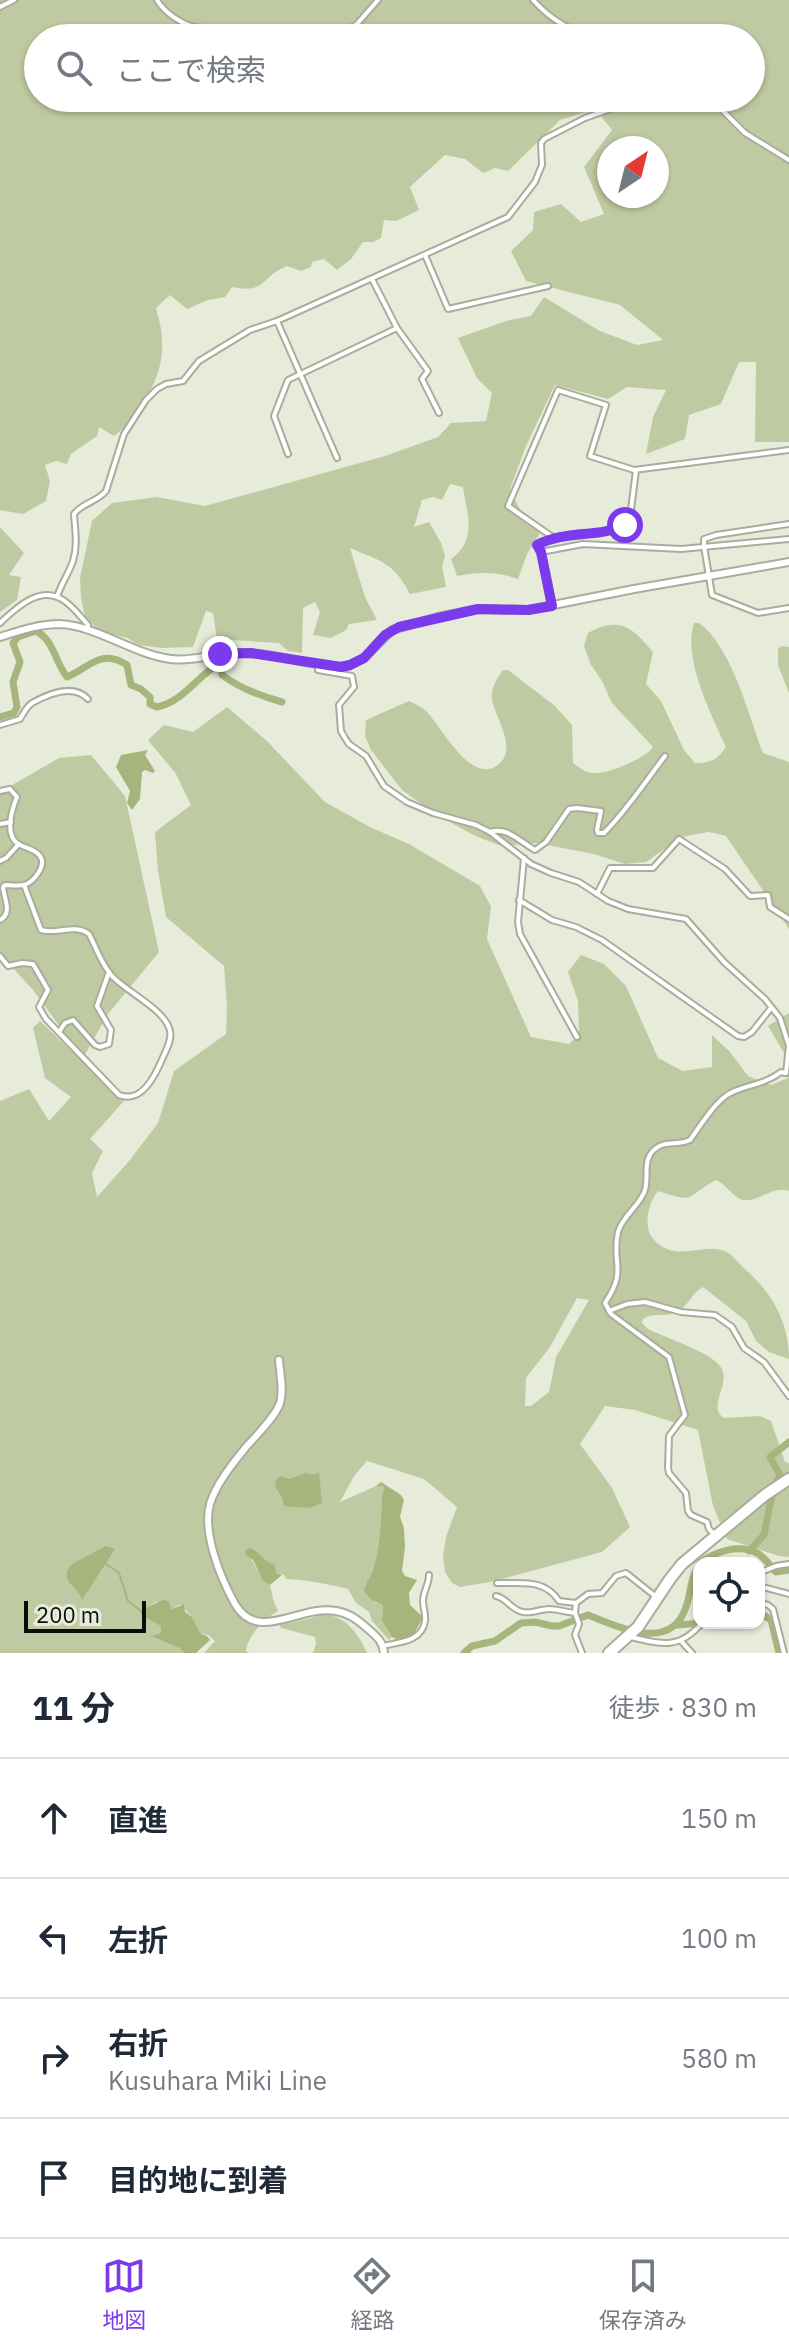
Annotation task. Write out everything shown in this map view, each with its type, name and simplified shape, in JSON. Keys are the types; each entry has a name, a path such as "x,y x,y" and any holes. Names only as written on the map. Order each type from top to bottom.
{"highway":[{"path":"609,1653 634,1632 682,1564 765,1495 789,1479"}],"main road":[{"path":"0,637 42,625 62,624 171,659 190,660 240,652 341,667 364,658 392,630 425,620 478,609 528,610 789,562"},
{"path":"279,1360 279,1406 241,1453 211,1501 208,1521 219,1569 236,1606 251,1621 266,1623 313,1610 337,1611 357,1619 379,1639 383,1650"}],"street":[{"path":"0,7 14,0"},
{"path":"157,0 165,11 188,24"},
{"path":"357,24 378,0"},
{"path":"533,0 562,24"},
{"path":"57,597 74,558 77,535 74,514 106,491 124,434 146,400 166,384 183,381 199,361 250,330 277,321 508,217 535,182 542,165 541,143 544,139 602,112"},
{"path":"724,112 745,133 789,160"},
{"path":"425,255 448,309 548,286"},
{"path":"372,279 397,328 428,371 422,379 439,413"},
{"path":"277,321 337,458"},
{"path":"288,454 274,416 288,380 397,328"},
{"path":"554,538 508,506 558,390 606,405 590,456 636,470 789,450"},
{"path":"552,606 537,545 554,538 606,531 625,525 630,518 636,470"},
{"path":"789,524 704,539 712,595 758,613 789,608"},
{"path":"541,552 583,544 659,549 789,539"},
{"path":"0,623 15,609 43,595 68,603 88,625 87,630"},
{"path":"318,664 318,670 352,676 354,687 339,705 341,731 349,744 366,756 384,786 417,807 459,818 490,832 524,858 551,873 579,882 628,909 686,919 724,962 754,987 780,1018 789,1046 787,1074 781,1072 760,1085 727,1095 690,1140 673,1142 653,1150 648,1156 644,1193 621,1223 618,1233 619,1271 605,1303 609,1311 669,1357 685,1415 667,1440 669,1473 686,1493 688,1511 707,1522 716,1536"},
{"path":"0,725 20,719 30,704 59,691 75,691 88,699"},
{"path":"490,832 497,829 509,833 535,850 546,842 569,809 577,808 601,811 597,830 604,833 629,806 641,785 665,756"},
{"path":"0,791 10,789 17,797 12,809 12,835 19,844 42,858 40,870 33,879 24,885 3,887 7,912 0,920"},
{"path":"0,824 11,822"},
{"path":"597,894 610,868 653,868 679,839 725,869 750,896 768,895 770,907 789,919"},
{"path":"0,861 19,844"},
{"path":"524,858 519,900 520,934 577,1037"},
{"path":"0,956 8,966 33,964 48,990 41,1003 41,1011 119,1095 135,1096 149,1083 167,1049 170,1031 163,1018 109,972 84,930 65,929 46,933 41,930 24,885"},
{"path":"519,900 552,920 591,933 738,1036 744,1037 752,1032 772,1008"},
{"path":"59,1033 65,1023 73,1020 95,1045 109,1044 111,1030 97,1006 109,972"},
{"path":"609,1311 627,1304 645,1302 681,1312 715,1315 732,1327 740,1344 764,1362 789,1396"},
{"path":"765,1571 789,1564"},
{"path":"497,1583 538,1584 548,1588 559,1601 576,1603 588,1594 604,1591 616,1576 623,1573 630,1575 657,1599"},
{"path":"383,1650 417,1636 424,1626 423,1602 429,1575"},
{"path":"765,1589 789,1594"},
{"path":"496,1596 504,1598 521,1612 549,1609 575,1613"},
{"path":"576,1603 575,1613 579,1624 575,1635 582,1653"},
{"path":"765,1604 773,1609 787,1652"},
{"path":"634,1632 663,1642 681,1641 697,1629"},
{"path":"681,1641 692,1653"}],"shaded area":[{"path":"0,0 789,0 789,442 755,442 756,362 739,362 721,404 689,415 685,439 646,454 653,417 666,390 627,387 608,399 555,385 510,489 527,524 540,533 527,554 518,579 488,573 457,576 451,559 465,543 469,526 463,487 450,484 442,500 433,497 422,500 414,527 429,522 441,543 445,556 442,566 446,587 410,594 392,569 350,548 365,597 377,620 349,624 346,630 331,638 313,635 320,612 315,602 303,608 302,653 288,651 279,643 217,639 213,613 206,611 193,647 139,645 127,638 99,631 85,616 81,598 80,578 92,521 112,503 157,497 205,506 385,456 438,437 451,423 486,421 492,393 477,378 458,338 506,321 531,316 544,297 600,331 637,345 663,340 620,305 526,281 511,251 533,230 534,212 561,204 581,222 604,214 601,208 669,208 669,136 607,136 612,130 597,112 765,112 765,24 24,24 24,112 585,112 560,120 508,171 495,168 483,173 465,159 445,155 410,187 419,210 396,221 384,220 381,238 363,242 351,259 337,270 324,259 312,262 311,267 301,271 287,266 258,286 243,289 232,287 225,297 187,309 170,295 156,308 162,335 161,360 147,396 128,423 114,436 99,427 97,436 71,454 67,464 56,461 45,465 50,481 46,501 23,514 0,510"},
{"path":"597,150 597,198 584,167"},
{"path":"0,527 24,553 9,575 21,577 17,600 0,612"},
{"path":"694,623 699,623 721,647 745,701 763,753 789,762 789,929 726,836 709,832 681,837 646,862 625,864 594,854 537,843 501,846 473,835 434,813 402,790 371,750 365,736 366,720 409,701 425,710 469,762 490,769 505,755 505,739 492,694 503,670 508,670 555,706 572,725 573,763 593,773 627,764 653,747 612,703 584,646 588,633 617,625 632,631 653,652 646,684 661,701 684,750 695,763 709,761 726,747 695,669 691,637"},
{"path":"789,647 789,693 778,665 778,648"},
{"path":"227,707 267,741 325,802 409,844 480,886 491,907 487,939 531,1037 569,1044 579,1035 578,1001 568,972 581,955 604,964 626,986 658,1058 683,1071 712,1067 712,1035 748,1076 771,1085 788,1078 787,1058 768,1026 789,1013 789,1191 777,1190 743,1200 716,1180 685,1198 658,1191 650,1207 648,1222 651,1236 665,1248 674,1251 718,1249 734,1258 763,1288 777,1309 786,1333 789,1359 769,1352 756,1341 746,1321 703,1287 680,1310 647,1317 642,1323 648,1329 707,1356 720,1366 724,1379 718,1407 724,1418 760,1416 771,1421 785,1462 789,1463 789,1557 727,1539 713,1506 698,1430 635,1410 605,1406 580,1444 612,1488 630,1527 602,1552 490,1582 460,1587 452,1583 445,1572 443,1557 446,1537 457,1507 424,1479 367,1461 354,1476 340,1502 376,1486 383,1486 378,1553 365,1585 375,1602 383,1606 382,1621 392,1637 389,1640 372,1621 369,1612 356,1603 348,1589 286,1579 284,1575 276,1573 274,1565 255,1553 250,1557 263,1580 270,1585 278,1611 254,1633 247,1645 246,1651 249,1653 204,1653 215,1641 201,1634 180,1604 172,1609 169,1603 156,1602 142,1611 143,1616 161,1625 161,1633 152,1636 181,1648 184,1653 0,1653 0,1101 29,1089 49,1121 71,1097 45,1078 33,1028 40,1021 124,1101 90,1139 103,1151 92,1173 97,1197 158,1123 174,1071 226,1034 224,966 166,917 158,871 155,832 191,805 176,774 148,740 164,725 193,732","holes":["577,1298 589,1300 556,1357 549,1392 531,1406 525,1406 526,1378 550,1347"]},
{"path":"148,750 145,755 155,771 142,772 140,799 132,810 127,803 130,791 116,767 121,755"},
{"path":"91,755 125,796 159,952 108,1014 83,1058 33,990 0,954 0,792 59,758"},
{"path":"319,1472 322,1503 309,1508 284,1506 275,1487 280,1476 289,1479"},
{"path":"381,1482 404,1500 400,1517 405,1547 402,1571 405,1576 417,1580 409,1593 410,1605 423,1617 413,1636 398,1640 392,1637 382,1621 383,1606 364,1591 378,1549 384,1489 383,1486 376,1486"},
{"path":"106,1546 115,1549 82,1600 68,1580 67,1571 72,1564"},
{"path":"250,1548 275,1565 276,1573 282,1575 270,1585 263,1581 253,1560 246,1555 245,1551"},
{"path":"163,1600 168,1601 172,1609 184,1604 185,1612 192,1617 201,1634 210,1640 196,1653 184,1653 180,1648 151,1636 161,1633 161,1626 139,1611"},
{"path":"319,1613 336,1617 349,1626 367,1653 313,1653 315,1637 281,1628 280,1625 316,1617"}],"waterway":[{"path":"0,717 14,713 17,707 13,682 20,662 13,643 18,637 36,631 47,640 67,677 96,661 118,660 127,665 131,685 141,689 150,697 150,704 157,707 176,699 222,662 222,675 229,680 251,692 282,702"},
{"path":"775,1485 780,1475 770,1457 789,1442"},
{"path":"749,1551 764,1535 772,1495"},
{"path":"710,1557 735,1549 750,1550 762,1557"},
{"path":"765,1559 776,1572 789,1570"},
{"path":"103,1562 119,1573 128,1601 141,1611"},
{"path":"464,1653 472,1646 495,1641 521,1623 559,1626 588,1615 629,1630 657,1633 679,1621 693,1578"},
{"path":"765,1616 771,1620 779,1653"},
{"path":"676,1625 693,1624"}],"route":[{"path":"220,654 251,653 341,667 364,658 385,635 399,627 478,609 528,610 552,606 537,545 550,538 606,531 625,525"}]}
